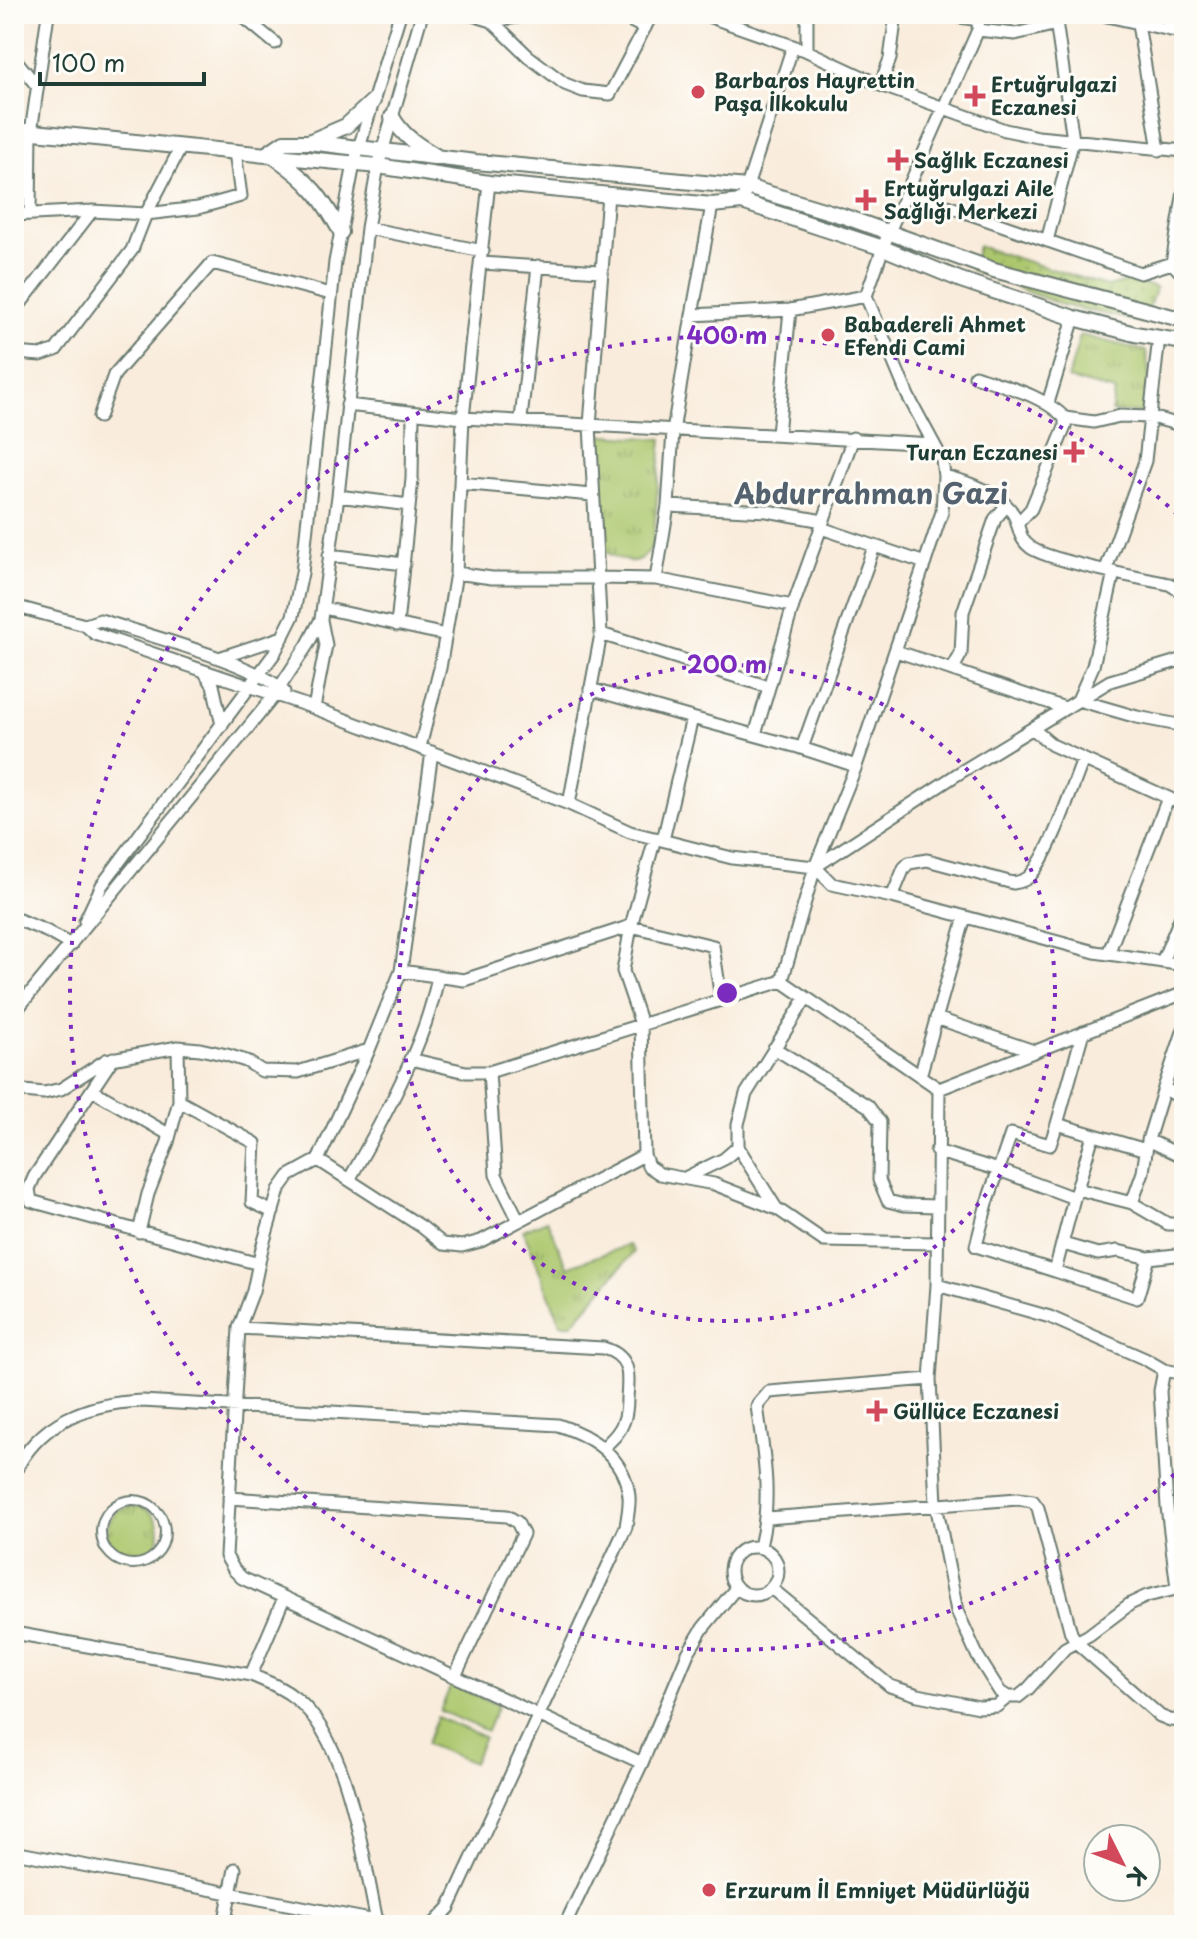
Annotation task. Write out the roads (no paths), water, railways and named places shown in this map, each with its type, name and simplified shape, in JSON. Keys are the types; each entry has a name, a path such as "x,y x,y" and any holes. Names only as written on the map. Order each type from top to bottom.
{"street":[{"path":"30,214 31,132 48,14"},
{"path":"240,14 275,43"},
{"path":"74,941 102,885 259,675 293,616 302,573 331,294 341,232 356,157 400,14"},
{"path":"314,708 326,645 322,614 367,228 380,159 422,14"},
{"path":"469,14 492,21 536,14"},
{"path":"617,14 645,28"},
{"path":"492,21 528,56 565,84 583,91 610,94 652,14"},
{"path":"702,14 715,16 807,51 880,85 1005,130 1038,137 1184,151"},
{"path":"807,14 807,51"},
{"path":"880,85 890,59 896,14"},
{"path":"942,14 979,21 1015,34 1056,19 1073,140 1047,241"},
{"path":"1098,14 1184,33"},
{"path":"1170,30 1172,14"},
{"path":"782,981 815,867 856,766 942,512 942,459 908,396 866,296 886,241 979,21"},
{"path":"1138,24 1159,150"},
{"path":"742,202 793,46"},
{"path":"14,58 37,86"},
{"path":"308,142 346,126 373,101"},
{"path":"392,117 411,141 440,158"},
{"path":"14,130 269,156 440,158 747,187 843,216 961,280 1074,318 1184,342"},
{"path":"269,156 284,142 308,142 356,157"},
{"path":"14,353 41,355 56,350 132,250 146,214 181,147"},
{"path":"14,215 92,211 146,214 198,208 241,196 235,152"},
{"path":"269,156 304,178 324,202 341,232"},
{"path":"380,159 489,183 712,205 742,202 1184,320"},
{"path":"420,747 446,635 456,573 463,418 489,183"},
{"path":"1172,263 1184,191"},
{"path":"907,192 1140,273 1172,263"},
{"path":"569,804 601,634 590,425 608,194"},
{"path":"656,579 668,506 673,431 712,205"},
{"path":"14,312 92,211"},
{"path":"367,228 483,257 538,266 600,271"},
{"path":"99,417 114,375 212,263 331,294"},
{"path":"1172,263 1184,276"},
{"path":"521,419 538,266"},
{"path":"692,315 790,310 866,296"},
{"path":"778,434 790,310"},
{"path":"1048,403 1074,318"},
{"path":"1078,700 1093,666 1110,571 1145,461 1159,337"},
{"path":"975,376 1048,403 1065,418 1094,422 1120,416 1151,417 1184,426"},
{"path":"347,405 463,418 933,444"},
{"path":"397,625 409,505 413,414"},
{"path":"1017,524 1031,509 1065,427 1065,418"},
{"path":"755,735 793,606 853,438"},
{"path":"944,476 975,486 1006,506 1013,513 1018,534 1037,552 1169,584 1184,593"},
{"path":"460,483 592,495"},
{"path":"338,496 409,505"},
{"path":"668,506 767,511 822,525 874,547 925,563"},
{"path":"952,670 963,645 963,612 995,519 1006,506"},
{"path":"802,748 874,547"},
{"path":"329,555 404,564"},
{"path":"456,573 492,578 656,579 793,606"},
{"path":"14,606 85,625 95,634 251,686 277,691"},
{"path":"322,614 446,635"},
{"path":"14,1013 277,691 322,614"},
{"path":"85,625 100,620 218,658 259,675 277,691 314,708 569,804 630,832 732,858 815,867 832,884 1108,954 1184,965"},
{"path":"601,634 769,687"},
{"path":"218,658 283,637"},
{"path":"896,651 1065,708"},
{"path":"815,867 956,775 1110,681 1184,659"},
{"path":"204,671 216,694 222,725"},
{"path":"590,689 856,766"},
{"path":"1078,700 1137,717 1184,726"},
{"path":"692,718 631,926 623,971 641,1024 644,1155 648,1166 660,1174 714,1184 776,1208 824,1241 936,1243"},
{"path":"1033,729 1052,745 1184,805"},
{"path":"432,752 401,971 369,1050 318,1160 289,1176 279,1190 253,1291 239,1328 226,1556 242,1578 642,1763"},
{"path":"892,897 904,868 918,860 938,862 1013,883 1024,881 1051,838 1083,760"},
{"path":"1108,954 1168,798"},
{"path":"1162,962 1184,909"},
{"path":"920,1076 965,917"},
{"path":"14,918 74,941"},
{"path":"401,971 464,980 631,926 713,946 721,999"},
{"path":"349,1180 371,1142 410,1059 427,1020 438,976"},
{"path":"782,981 939,1089"},
{"path":"410,1059 466,1072 489,1072 782,981"},
{"path":"939,1089 1184,993"},
{"path":"776,1208 738,1147 738,1124 746,1094 806,998"},
{"path":"936,1018 1034,1051"},
{"path":"1132,1203 1184,1029"},
{"path":"1083,1032 1050,1145 1011,1134 976,1246 1137,1298 1149,1258"},
{"path":"14,1090 44,1093 61,1089 106,1060 178,1047 227,1055 246,1061 262,1071 298,1072 369,1050"},
{"path":"139,1232 148,1194 179,1101 178,1047"},
{"path":"774,1048 868,1106 880,1122 879,1180 888,1201 936,1206"},
{"path":"113,1058 34,1177 29,1196 36,1204 259,1264"},
{"path":"489,1072 496,1175 519,1221"},
{"path":"1164,1088 1184,1100"},
{"path":"939,1089 937,1285 930,1379 936,1504 948,1573 961,1620 990,1678 1008,1697"},
{"path":"92,1090 170,1135"},
{"path":"179,1101 255,1143 252,1202 273,1212"},
{"path":"1057,1124 1184,1157"},
{"path":"1055,1271 1093,1135"},
{"path":"685,1178 707,1169 738,1147"},
{"path":"936,1151 1075,1194 1132,1203 1168,1224 1184,1224"},
{"path":"318,1160 443,1244 462,1246 481,1241 644,1155"},
{"path":"1063,1244 1098,1254 1118,1251 1149,1258 1184,1254"},
{"path":"937,1285 1050,1317 1164,1370 1184,1374"},
{"path":"239,1328 613,1351 627,1364 629,1372 626,1413 616,1435 603,1448"},
{"path":"771,1588 890,1686 979,1707 997,1706 1008,1697 1022,1695 1065,1648 1077,1643 1130,1604 1181,1587 1167,1507 1160,1391 1164,1370"},
{"path":"760,1547 767,1518 767,1483 757,1406 766,1394 930,1379"},
{"path":"14,1474 31,1446 54,1425 83,1410 112,1402 142,1401 558,1425 583,1434 603,1448 623,1472 630,1498 626,1527 449,1908 434,1924 429,1925"},
{"path":"229,1498 507,1516 517,1522 523,1534 455,1676"},
{"path":"767,1518 1028,1499 1036,1503 1068,1622 1077,1643 1160,1716 1184,1721"},
{"path":"137,1500 147,1503 162,1518 165,1539 154,1556 145,1562 125,1563 108,1552 101,1532 103,1522 116,1505 137,1500"},
{"path":"744,1548 768,1550 777,1562 778,1576 771,1588 758,1595 750,1595 736,1588 729,1574 732,1559 744,1548"},
{"path":"565,1925 642,1763 688,1653 703,1628 736,1588"},
{"path":"251,1675 284,1598"},
{"path":"14,1633 251,1675 298,1699 317,1721 333,1749 352,1807 377,1921"},
{"path":"14,1852 397,1925"},
{"path":"224,1925 235,1869"}],"place":[{"name":"Barbaros Hayrettin Paşa İlkokulu","path":"698,92"},
{"name":"Ertuğrulgazi Eczanesi","path":"975,96"},
{"name":"Sağlık Eczanesi","path":"898,160"},
{"name":"Ertuğrulgazi Aile Sağlığı Merkezi","path":"866,200"},
{"name":"Babadereli Ahmet Efendi Cami","path":"828,335"},
{"name":"Turan Eczanesi","path":"1074,452"},
{"name":"Güllüce Eczanesi","path":"877,1411"},
{"name":"Erzurum İl Emniyet Müdürlüğü","path":"709,1890"}],"district":[{"name":"Abdurrahman Gazi","path":"871,492"}]}
